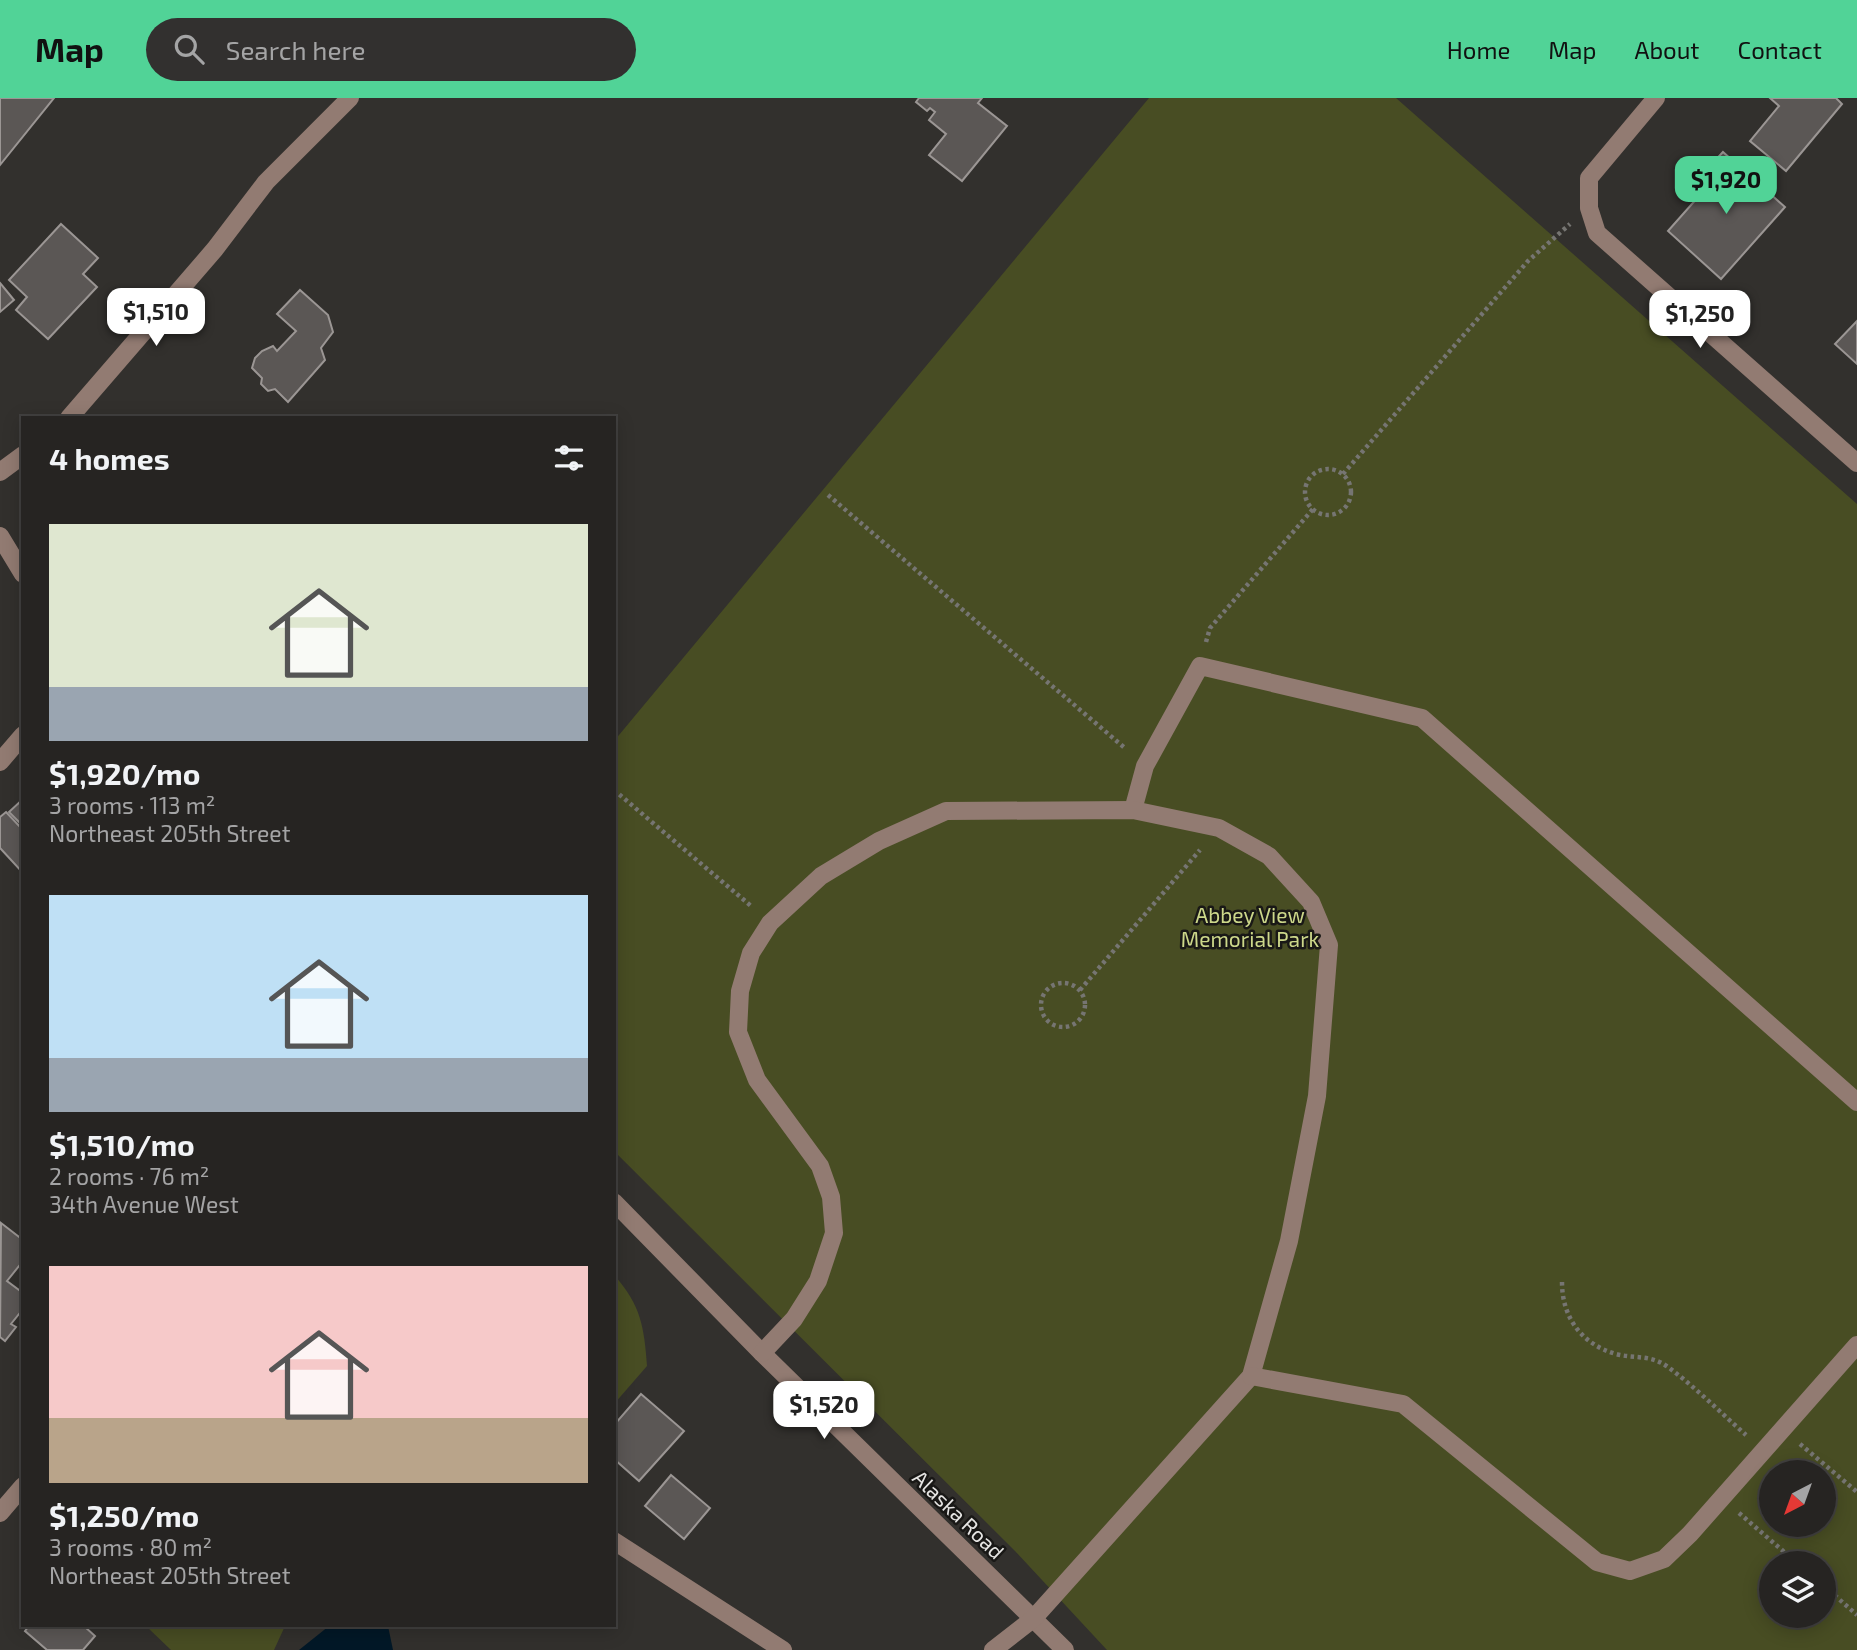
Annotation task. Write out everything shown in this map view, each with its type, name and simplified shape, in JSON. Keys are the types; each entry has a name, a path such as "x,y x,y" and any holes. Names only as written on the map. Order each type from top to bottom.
{"street":[{"path":"71,416 215,249 266,183 350,98"},
{"path":"1656,98 1589,177 1589,208 1597,233 1857,463"},
{"path":"0,472 21,456"},
{"path":"0,536 21,571"},
{"path":"1133,810 1145,766 1199,666 1422,718 1857,1102"},
{"path":"0,762 21,737"},
{"path":"762,1353 793,1319 818,1281 834,1233 831,1198 820,1166 757,1080 738,1032 740,991 751,953 770,923 821,876 879,841 946,811 1133,810 1219,828 1269,856 1311,902 1329,945 1317,1096 1289,1241 1251,1376 1033,1619 993,1650"},
{"name":"Alaska Road","path":"616,1204 762,1353 1065,1650"},
{"path":"1251,1376 1403,1404 1597,1562 1630,1571 1664,1559 1723,1499 1857,1345"},
{"path":"0,1513 21,1488"},
{"path":"616,1542 783,1650"}],"path":[{"path":"1343,474 1528,261 1589,208"},
{"path":"1322,469 1343,474 1350,488 1348,503 1343,509 1328,514 1313,509 1305,498 1310,477 1322,469"},
{"path":"828,495 1145,766"},
{"path":"1199,666 1210,628 1313,509"},
{"path":"616,792 770,923"},
{"path":"1080,990 1219,828"},
{"path":"1066,983 1080,990 1085,1003 1082,1017 1077,1023 1063,1028 1044,1019 1041,1012 1042,997 1052,986 1066,983"},
{"path":"1562,1282 1562,1301 1572,1323 1590,1342 1616,1354 1642,1356 1665,1365 1765,1451"},
{"path":"1784,1429 1857,1492"},
{"path":"1723,1499 1783,1551"},
{"path":"1836,1597 1857,1615"}],"green space":[{"name":"Abbey View Memorial Park","path":"1149,98 1396,98 1857,504 1857,1650 1107,1650 1015,1551 616,1153 616,739"},
{"path":"616,1277 630,1296 640,1317 647,1366 616,1402"},
{"path":"147,1627 285,1627 274,1650 171,1650"}],"water":[{"path":"328,1627 388,1627 393,1650 299,1650"}],"building":[{"path":"0,98 54,98 0,165"},
{"path":"919,98 982,98 978,103 1007,126 962,181 929,155 946,134 929,120 935,112 930,108 927,111 916,102"},
{"path":"1770,98 1836,98 1842,104 1786,171 1750,141 1779,106"},
{"path":"1723,152 1785,207 1721,279 1668,231 1707,187 1698,179"},
{"path":"61,224 98,258 83,274 97,287 48,339 16,310 27,297 9,280"},
{"path":"0,283 14,300 0,312"},
{"path":"300,290 328,315 333,332 321,348 325,360 288,402 275,389 268,391 261,384 262,378 252,368 255,358 262,351 273,346 277,351 296,331 277,314"},
{"path":"1857,321 1857,364 1835,344"},
{"path":"21,801 21,824 9,812"},
{"path":"6,812 21,828 21,871 0,848 0,817"},
{"path":"1,1223 21,1238 21,1264 7,1281 21,1292 21,1312 11,1324 16,1327 5,1341 0,1337"},
{"path":"641,1394 684,1431 639,1481 616,1461 616,1423"},
{"path":"671,1475 710,1508 684,1539 645,1506"},
{"path":"28,1627 85,1627 95,1636 83,1650 47,1650 25,1631"}]}
